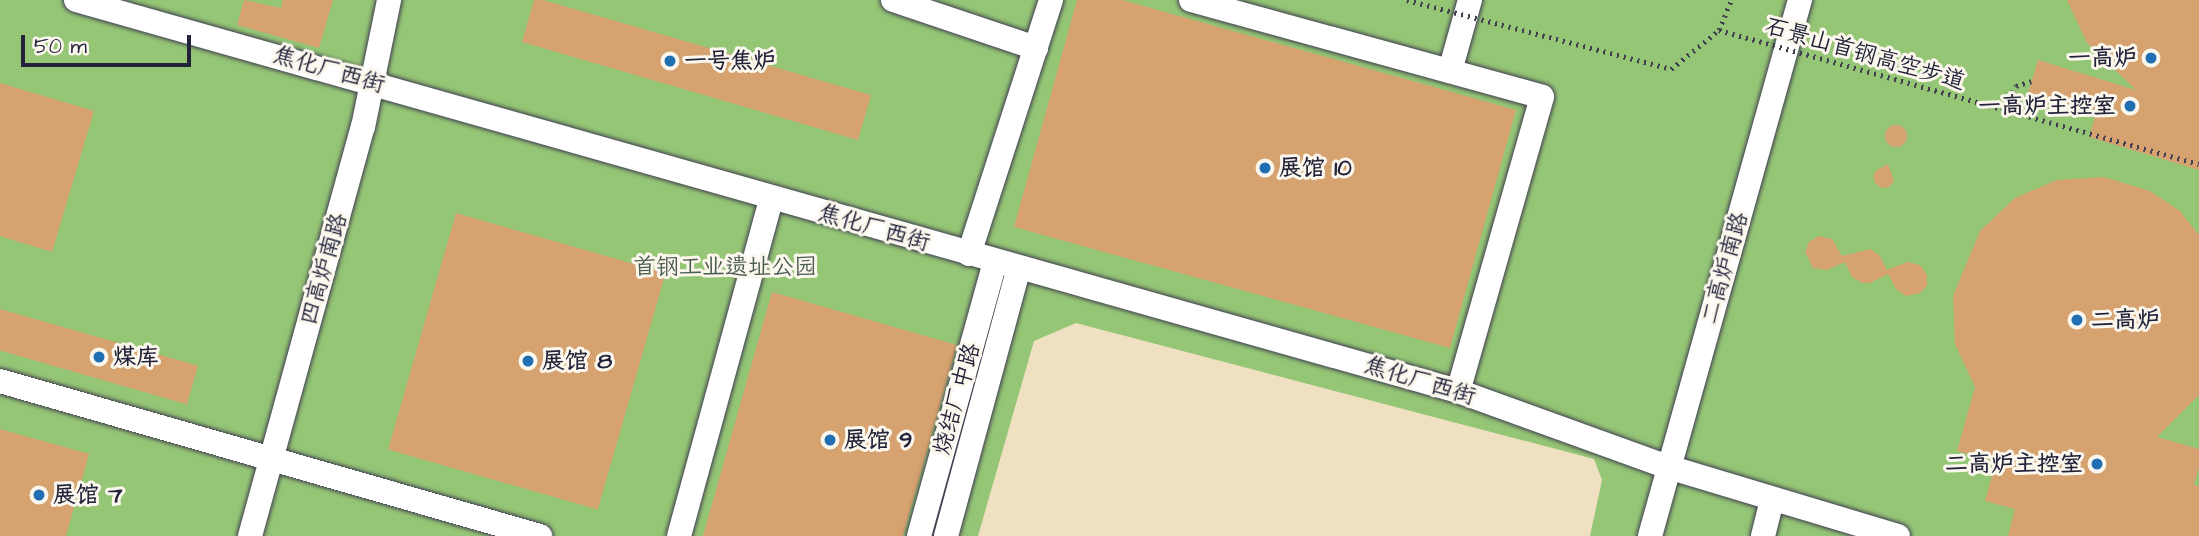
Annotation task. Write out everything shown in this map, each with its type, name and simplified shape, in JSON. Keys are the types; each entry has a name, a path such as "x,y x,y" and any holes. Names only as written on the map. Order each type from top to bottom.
{"street":[{"name":"焦化厂西街","path":"76,0 373,82 771,199 1458,391 1668,467 1772,501 1898,536"},
{"name":"四高炉南路","path":"250,536 373,82 389,0"},
{"path":"893,0 1036,48"},
{"path":"969,254 1051,0"},
{"path":"1191,0 1542,97 1458,391"},
{"path":"1450,71 1470,0"},
{"name":"二高炉南路","path":"1650,536 1800,0"},
{"path":"679,536 771,199"},
{"name":"烧结厂中路","path":"919,536 995,262"},
{"name":"烧结厂中路","path":"946,536 1020,268"},
{"path":"0,381 540,536"},
{"path":"1763,536 1772,501"}],"path":[{"path":"1407,0 1671,69 1719,30 1731,0"},
{"name":"石景山首钢高空步道","path":"1719,30 2199,164"},
{"path":"2002,111 2016,86 2031,81"}],"green space":[{"name":"首钢工业遗址公园","path":"0,0 2199,0 2199,536 1590,536 1602,480 1594,459 1076,323 1034,341 978,536 0,536"}],"building":[{"path":"244,0 281,8 283,0 333,0 319,48 237,25"},
{"name":"一号焦炉","path":"534,0 543,0 871,95 858,140 522,42"},
{"name":"展馆 10","path":"1077,0 1122,0 1516,110 1450,348 1014,227"},
{"path":"2067,0 2199,0 2199,170 2089,137 2095,117 2027,96 2038,60 2136,90 2087,43"},
{"path":"0,83 94,111 52,252 0,236"},
{"path":"1896,125 1904,128 1907,136 1904,144 1896,147 1888,144 1885,136 1888,128"},
{"path":"1888,164 1894,181 1889,187 1882,188 1875,183 1873,176 1877,170"},
{"name":"二高炉","path":"2104,177 2150,191 2180,211 2199,235 2199,395 2157,437 2199,449 2199,467 2194,485 2199,486 2199,536 2008,536 2015,509 1985,501 1996,461 1957,451 1975,387 1955,344 1953,296 1980,231 2015,198 2057,180"},
{"name":"展馆 8","path":"456,213 666,273 598,510 388,449"},
{"path":"1819,236 1832,239 1842,256 1871,249 1880,256 1887,270 1907,262 1920,265 1927,275 1927,286 1920,293 1906,296 1896,289 1888,274 1870,283 1862,283 1852,277 1845,262 1827,270 1813,268 1805,252 1809,242"},
{"name":"展馆 9","path":"772,292 957,345 903,536 703,536"},
{"name":"煤库","path":"0,309 198,366 187,404 0,351"},
{"name":"展馆 7","path":"0,429 89,454 66,536 0,536"}],"place":[{"name":"一高炉","path":"2151,58"},
{"name":"一号焦炉","path":"670,61"},
{"name":"一高炉主控室","path":"2130,106"},
{"name":"展馆 10","path":"1265,168"},
{"name":"二高炉","path":"2077,320"},
{"name":"煤库","path":"99,357"},
{"name":"展馆 8","path":"528,361"},
{"name":"展馆 9","path":"830,440"},
{"name":"二高炉主控室","path":"2097,464"},
{"name":"展馆 7","path":"39,495"}]}
